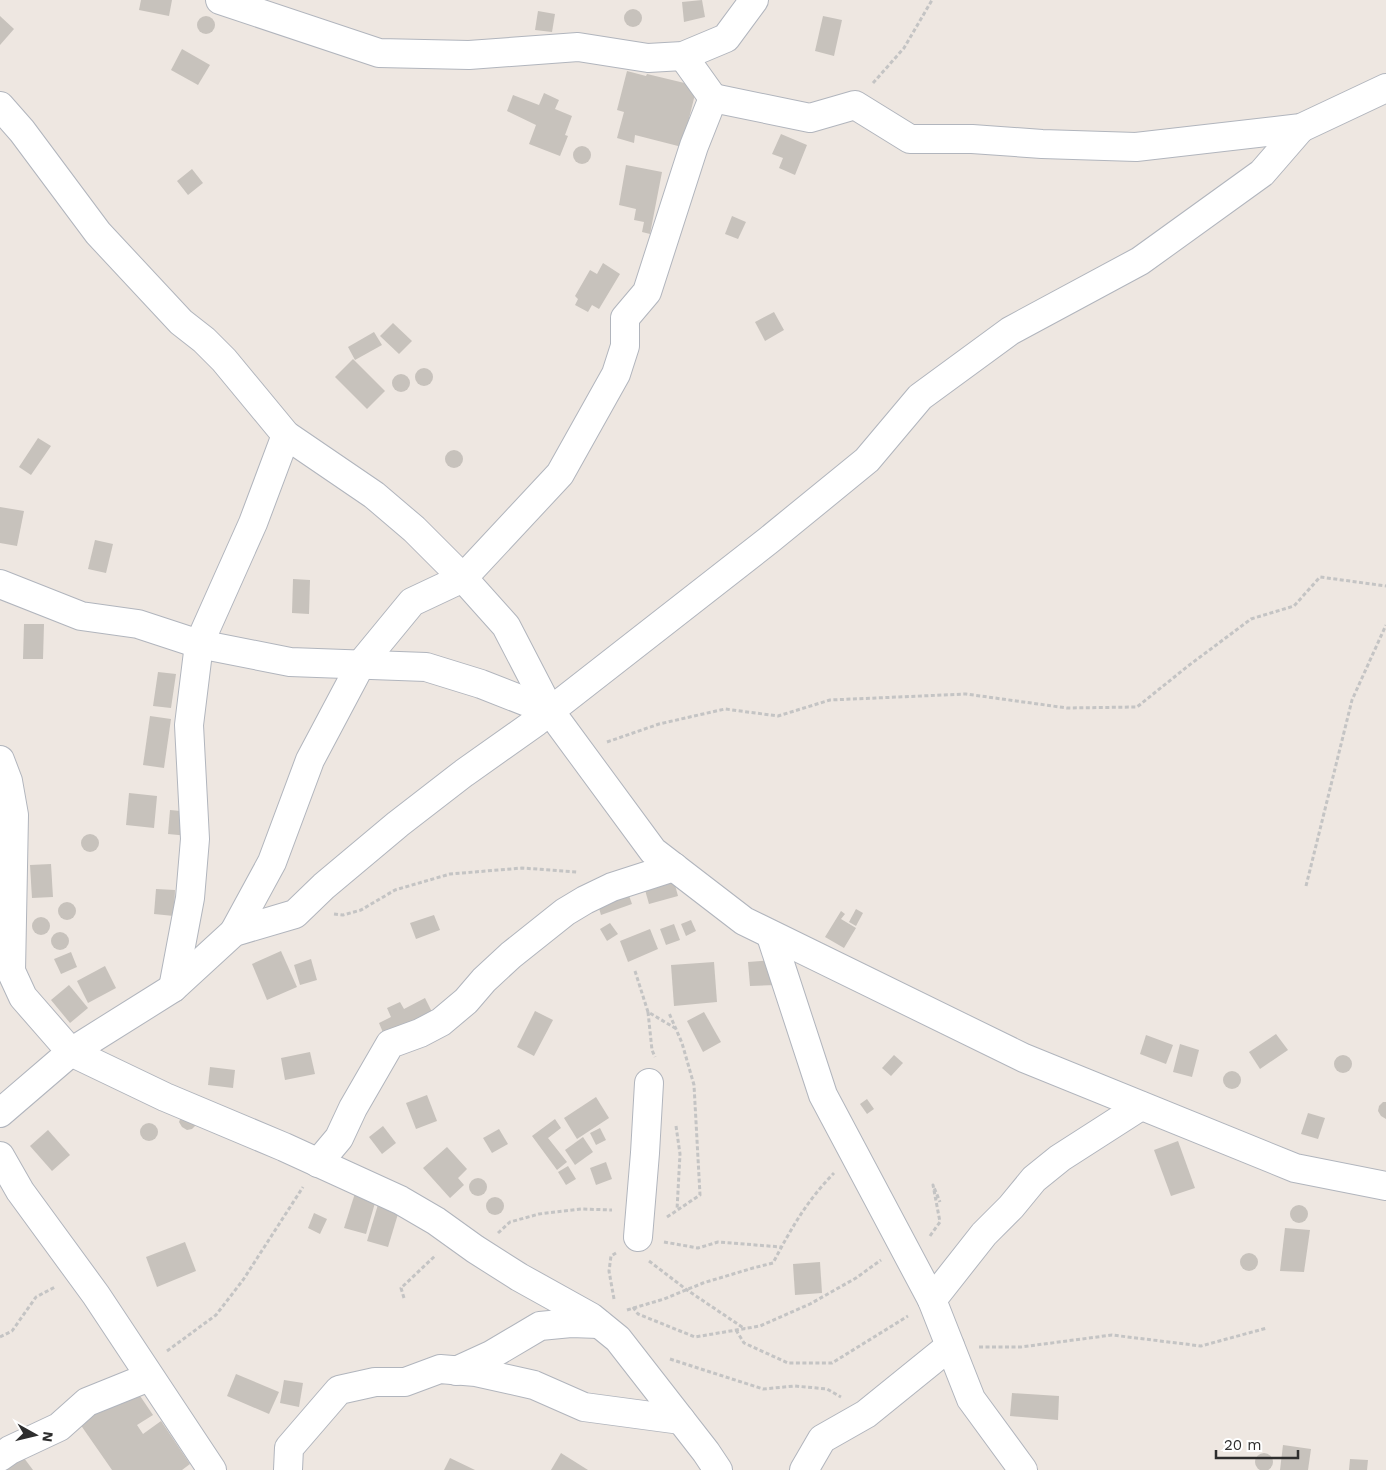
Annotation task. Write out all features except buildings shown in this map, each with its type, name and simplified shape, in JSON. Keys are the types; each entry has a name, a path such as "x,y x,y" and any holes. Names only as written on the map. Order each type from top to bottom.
{"street":[{"path":"220,0 379,53 469,55 578,47 648,58 683,56 726,38 754,0"},
{"path":"683,56 713,98 810,118 855,105 910,139 972,139 1042,144 1136,147 1301,128 1386,88"},
{"path":"0,1113 71,1052 173,988 234,932 272,862 310,760 361,664 412,602 463,578 560,474 616,374 625,346 625,318 647,292 694,146 713,98"},
{"path":"0,106 22,131 98,233 180,322 204,340 224,360 286,435 374,495 414,529 463,578 506,626 550,711 653,851 744,921 771,936 1024,1058 1295,1168 1386,1186"},
{"path":"234,932 295,914 324,886 398,824 550,711 769,540 867,460 920,397 1010,331 1140,261 1262,173 1301,128"},
{"path":"173,988 190,898 195,839 189,725 199,644 253,523 286,435"},
{"path":"0,584 81,616 138,624 199,644 290,662 426,667 481,684 550,711"},
{"path":"0,760 8,781 14,815 12,971 23,997 71,1052 166,1097 400,1200 436,1221 467,1244 519,1277 591,1317 608,1320"},
{"path":"318,1163 339,1138 353,1108 390,1044 420,1033 441,1022 511,955 566,912 585,900 612,887 674,866"},
{"path":"771,936 822,1095 932,1300 970,1399 1023,1470"},
{"path":"635,1231 645,1153 649,1083"},
{"path":"932,1300 974,1247 1034,1179 1060,1158 1141,1106"},
{"path":"0,1156 20,1191 80,1273 212,1470"},
{"path":"456,1371 491,1355 540,1326 608,1320"},
{"path":"608,1320 618,1338 718,1470"},
{"path":"804,1470 822,1438 866,1414 950,1346"},
{"path":"288,1470 289,1448 339,1390 375,1382 405,1382 440,1369 476,1372 534,1385 584,1407 681,1420"},
{"path":"0,1457 10,1450 59,1427 87,1402 149,1377"}],"path":[{"path":"855,105 904,48 932,0"},
{"path":"580,751 659,724 725,709 778,716 830,700 966,694 1068,708 1137,707 1251,619 1294,606 1320,577 1386,586"},
{"path":"1306,886 1352,700 1386,624"},
{"path":"343,915 361,910 395,890 450,874 522,868 586,874"},
{"path":"634,971 648,1012 676,1029"},
{"path":"666,1218 700,1195 694,1086 682,1043 669,1012"},
{"path":"635,1231 611,1256 608,1320 633,1307 664,1299 753,1268 773,1263 798,1217 815,1193 843,1164 856,1158"},
{"path":"149,1377 167,1351 216,1314 244,1280 318,1163"},
{"path":"633,1307 638,1314 695,1338 760,1326 810,1304 856,1278 902,1244 923,1245 940,1222 933,1185 940,1202"},
{"path":"404,1298 401,1288 434,1256 496,1234 510,1222 539,1214 581,1210 635,1231 698,1248 718,1242 781,1247"},
{"path":"635,1231 687,1290 746,1329"},
{"path":"0,1337 12,1331 36,1297 80,1273"},
{"path":"736,1330 744,1342 788,1363 832,1363 932,1300"},
{"path":"950,1346 1021,1347 1112,1335 1201,1346 1267,1328"},
{"path":"664,1357 763,1389 795,1386 827,1389 851,1403 857,1419"}]}
